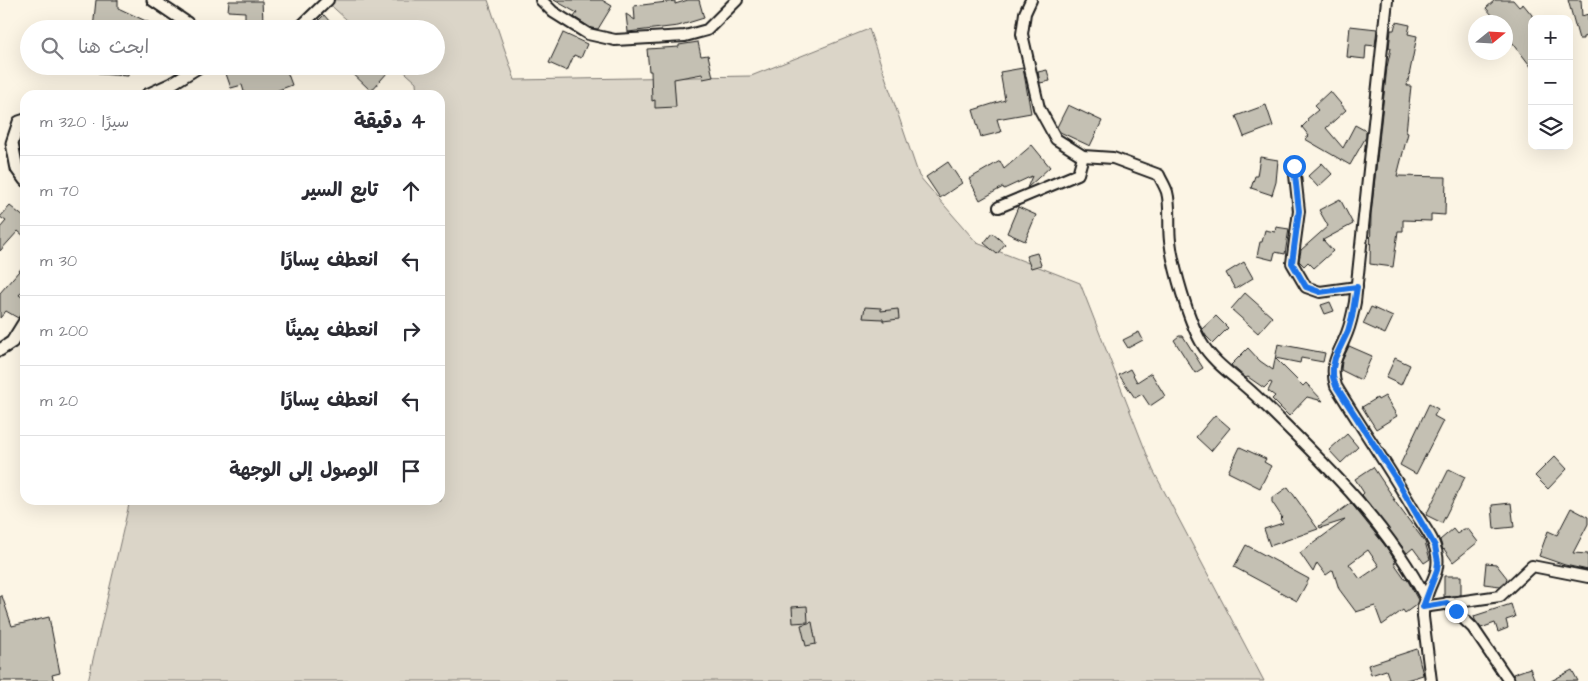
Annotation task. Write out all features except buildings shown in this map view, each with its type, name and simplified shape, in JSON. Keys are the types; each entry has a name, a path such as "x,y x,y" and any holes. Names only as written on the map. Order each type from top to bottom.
{"street":[{"path":"152,0 181,20"},
{"path":"307,20 328,0"},
{"path":"541,0 553,12 588,34 615,40 685,36 707,30 737,0"},
{"path":"1031,0 1025,13 1022,34 1039,108 1056,139 1083,156 1114,158 1159,175 1167,193 1170,241 1175,269 1201,341 1213,359 1251,391 1324,464 1365,510 1396,548 1414,575 1425,603"},
{"path":"1387,0 1357,287 1352,317 1345,338 1335,358 1333,377 1336,386 1395,477 1435,546 1438,562 1437,570 1425,603 1430,681"},
{"path":"158,90 186,75"},
{"path":"20,122 12,143 17,169 20,173"},
{"path":"999,208 1078,174 1083,156"},
{"path":"1294,166 1299,211 1292,263 1306,287 1320,292 1357,287"},
{"path":"0,350 12,342 20,329"},
{"path":"1425,603 1447,603 1500,596 1532,566 1588,577"},
{"path":"1447,603 1473,628 1509,681"}],"shaded area":[{"path":"325,0 488,0 515,80 751,76 869,29 919,176 977,243 1080,283 1153,470 1264,681 88,681 129,505 445,505 445,90 417,90 416,82 408,75 445,75 445,20 347,20"}],"route":[{"path":"1294,166 1299,211 1292,263 1306,287 1320,292 1357,287 1348,331 1335,358 1333,377 1336,386 1395,477 1435,546 1438,562 1437,570 1423,607 1447,603 1456,611"}]}
